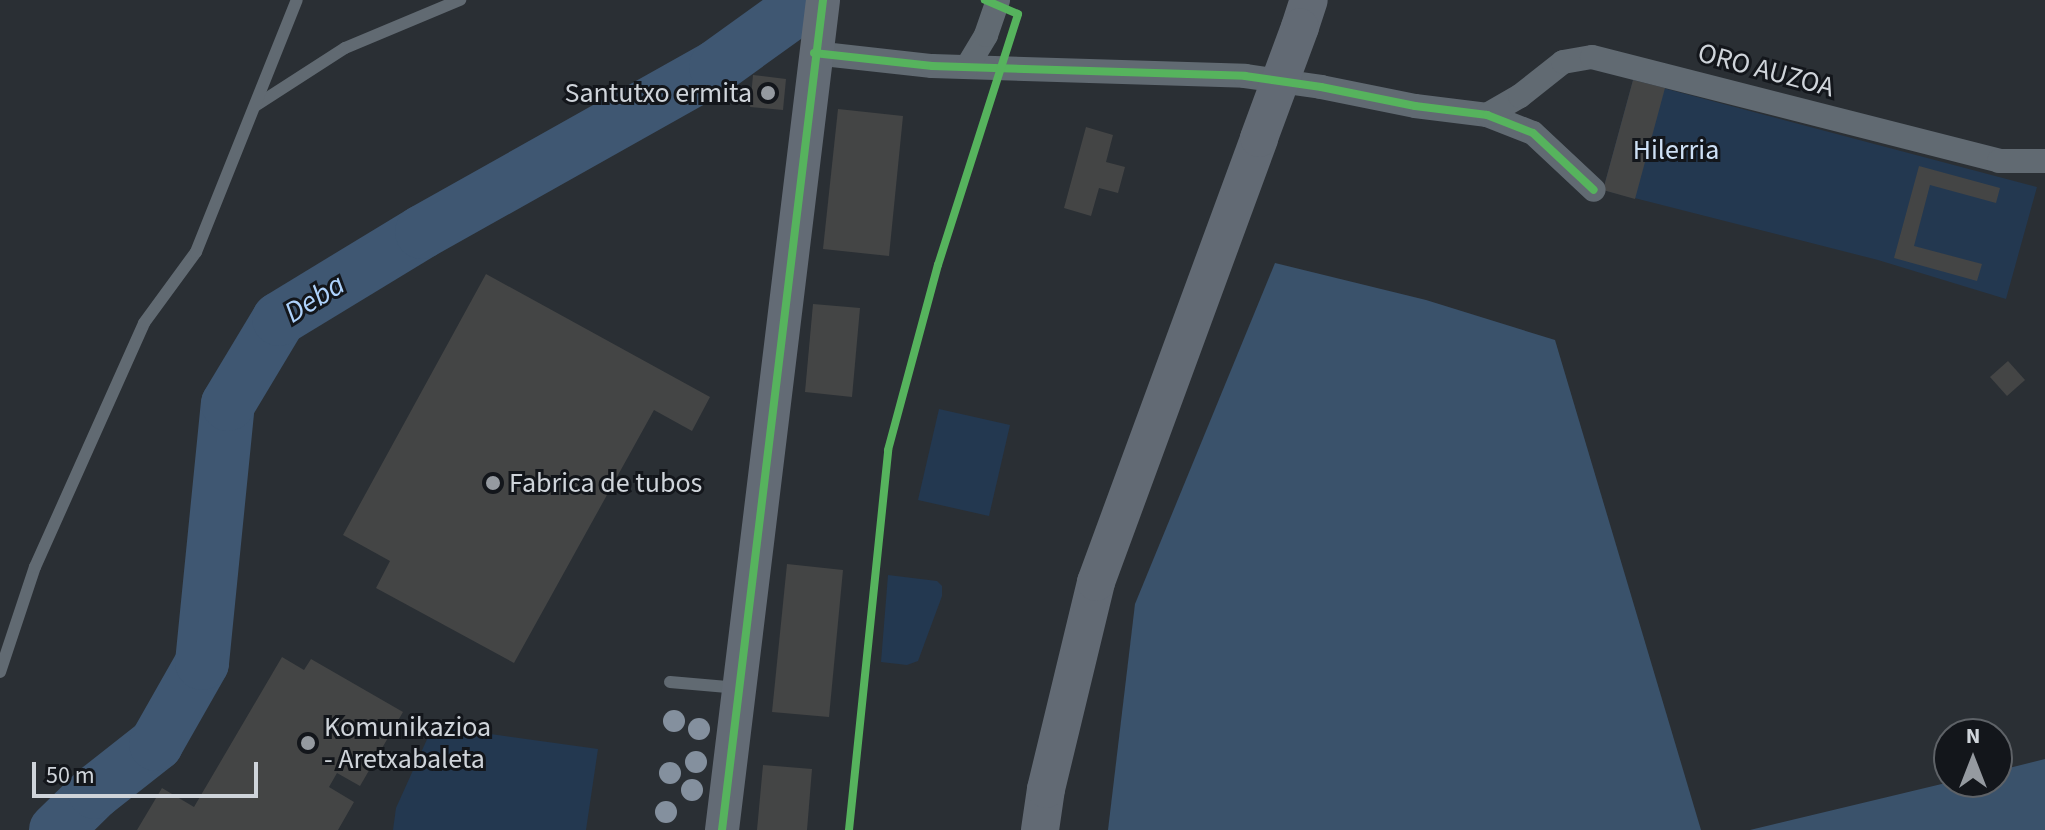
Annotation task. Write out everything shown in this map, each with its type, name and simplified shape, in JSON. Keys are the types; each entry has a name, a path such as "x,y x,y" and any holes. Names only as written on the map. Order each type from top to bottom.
{"main road":[{"path":"1040,830 1046,789 1096,582 1304,13"}],"street":[{"path":"967,67 986,35 998,0"},
{"path":"722,830 818,27 967,67 1245,76 1415,106 1487,115 1533,133 1594,190"},
{"name":"ORO AUZOA","path":"1487,115 1520,96 1563,62 1592,57 1999,161 2045,161"}],"lane":[{"path":"0,672 35,567 144,323 196,252 297,0"},
{"path":"255,106 345,48 460,0"},
{"path":"670,682 739,688"}],"green space":[{"name":"Hilerria","path":"1633,80 2037,187 2006,299 1878,260 1603,190"},
{"path":"939,409 1010,425 989,516 918,500"},
{"path":"888,575 937,581 942,586 942,596 918,661 907,665 881,662"},
{"path":"433,726 598,749 586,830 393,830 396,808"}],"shaded area":[{"path":"1275,263 1426,300 1555,340 1701,830 1108,830 1135,604"},
{"path":"2045,759 2045,830 1750,830 1933,786 1933,798 2013,798 2013,767"}],"building":[{"name":"Santutxo ermita","path":"753,75 786,79 783,110 750,107"},
{"path":"1633,80 1665,88 1635,199 1603,190"},
{"path":"838,109 903,116 889,256 823,249"},
{"path":"1086,127 1113,135 1106,162 1125,167 1118,193 1099,188 1091,216 1064,208"},
{"path":"1919,166 2000,188 1996,203 1930,185 1914,246 1982,264 1977,281 1894,258"},
{"name":"Fabrica de tubos","path":"486,274 710,397 692,431 654,410 514,663 376,588 390,561 343,535"},
{"path":"813,304 860,308 852,397 805,392"},
{"path":"2008,361 2025,380 2007,396 1990,377"},
{"path":"787,564 843,570 829,717 772,712"},
{"name":"Komunikazioa - Aretxabaleta","path":"282,657 304,670 311,659 403,712 360,786 337,773 329,787 354,802 338,830 137,830 162,788 194,807"},
{"path":"763,765 812,769 807,830 757,830"}],"waterway":[{"name":"Deba","path":"56,830 95,792 156,744 202,663 228,404 279,319 422,232 716,67 809,0"}],"cycle path":[{"path":"722,830 823,0"},
{"path":"849,830 888,450 938,265 1018,14 985,0"},
{"path":"814,53 932,66 1245,76 1415,106 1487,115 1533,133 1594,190"}],"place":[{"name":"Santutxo ermita","path":"768,93"},
{"name":"Fabrica de tubos","path":"493,483"},
{"name":"Komunikazioa - Aretxabaleta","path":"308,743"}]}
